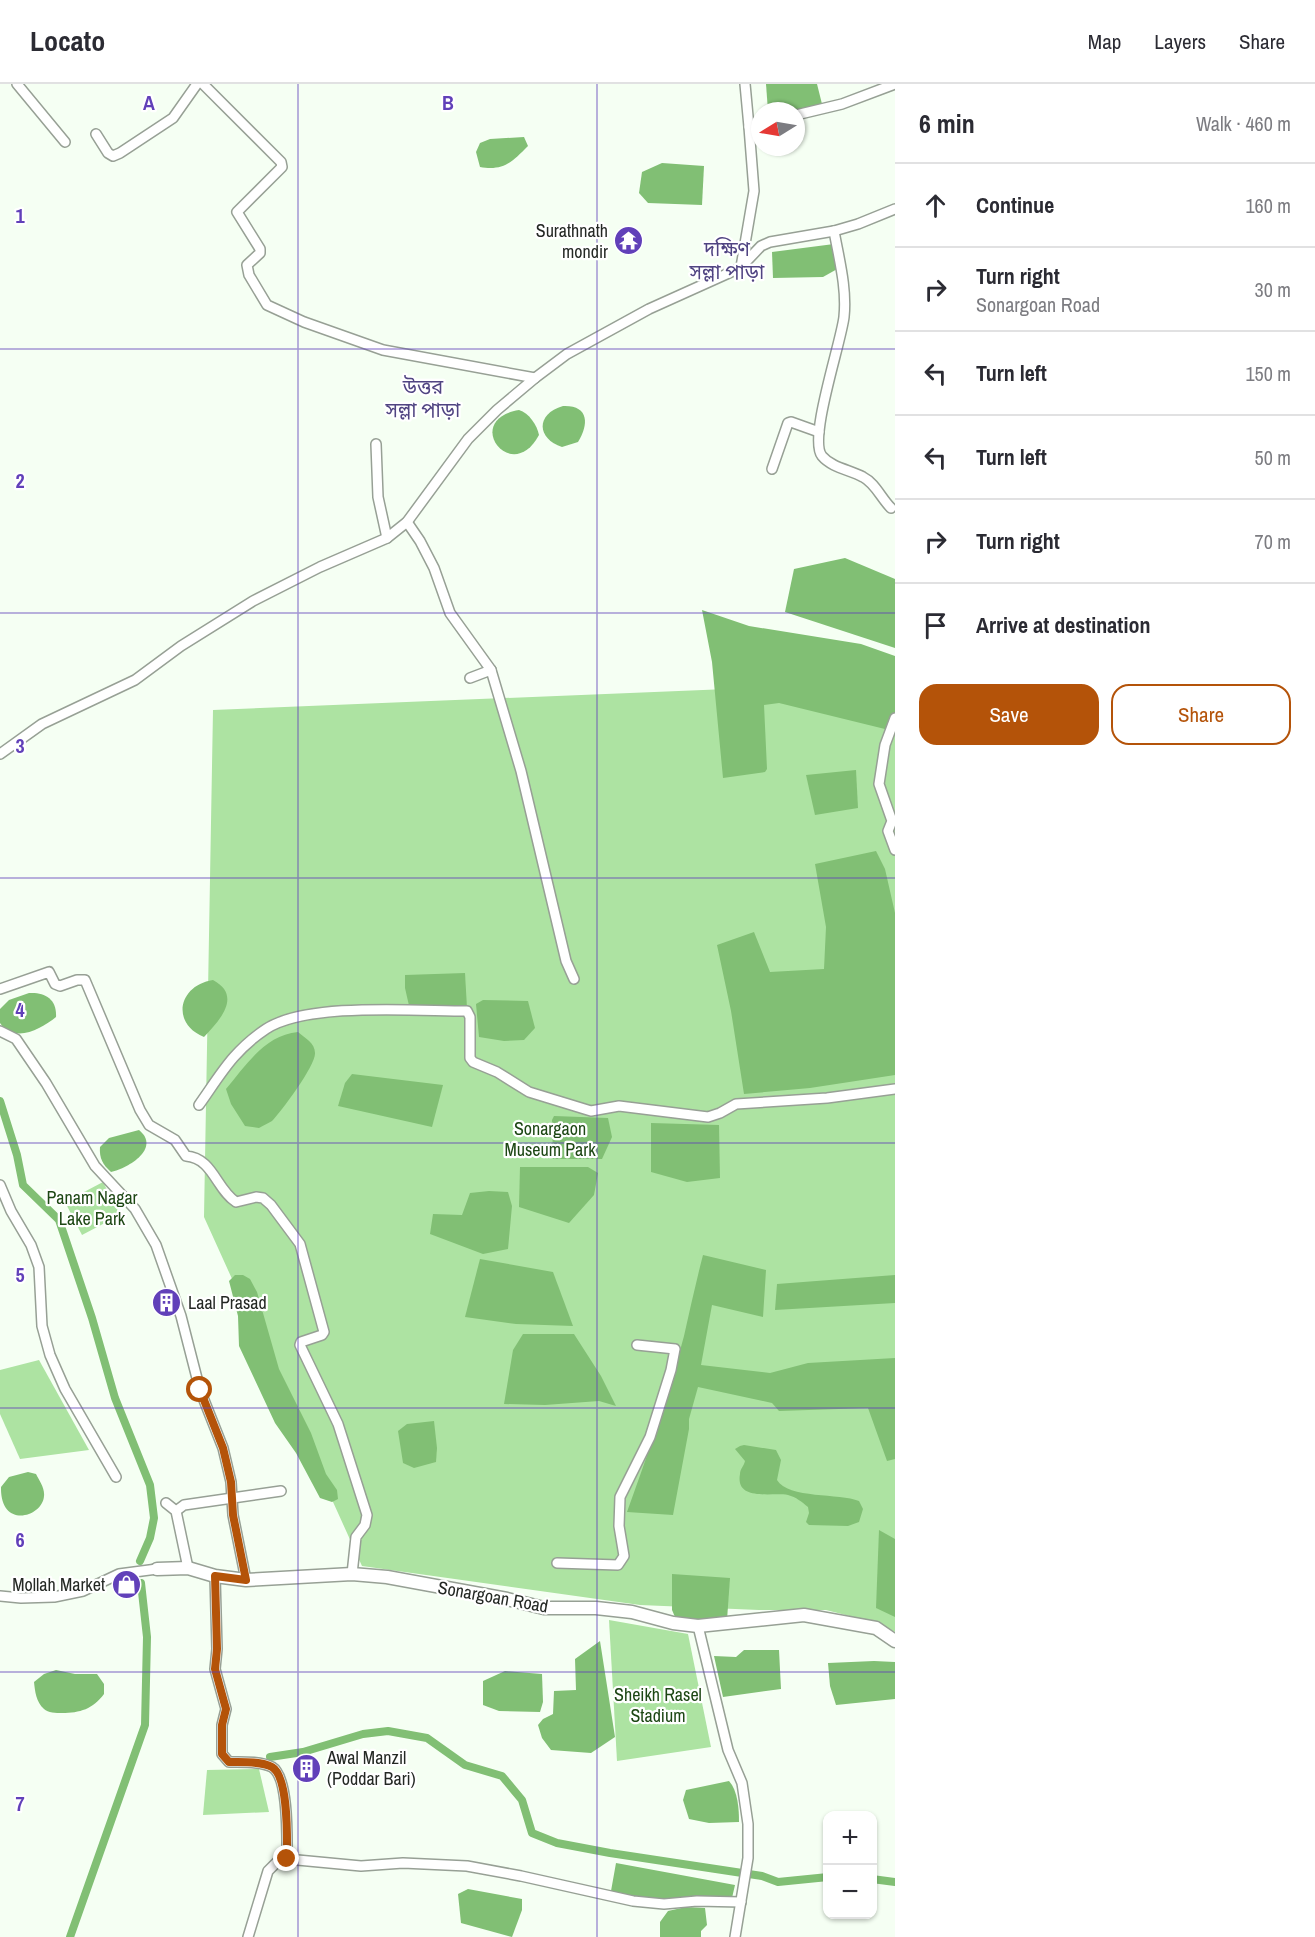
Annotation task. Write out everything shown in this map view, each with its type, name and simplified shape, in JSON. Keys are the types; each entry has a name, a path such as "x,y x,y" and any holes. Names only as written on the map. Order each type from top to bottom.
{"main road":[{"name":"Sonargoan Road","path":"158,1569 188,1568 215,1576 246,1580 352,1574 387,1577 544,1608 596,1608 632,1612 673,1623 698,1626 804,1615 876,1628 895,1641"}],"street":[{"path":"17,84 65,142"},
{"path":"96,134 108,153 113,156 120,153 153,133 173,117 197,84"},
{"path":"203,84 281,162 282,168 237,212 260,249 260,253 247,265 247,268 267,305 321,330 383,350 535,378"},
{"path":"741,268 754,192 745,84"},
{"path":"805,113 842,104 895,84"},
{"path":"0,754 42,724 135,680 181,646 253,601 320,567 387,538 407,522 468,439 496,410 567,354 649,309 741,268 761,246 770,242 834,231 895,209"},
{"path":"834,231 843,277 844,317 820,415 818,448 823,457 843,469 864,477 891,508"},
{"path":"772,470 788,423 819,432"},
{"path":"376,444 378,498 387,538"},
{"path":"407,522 434,568 450,613 491,670 521,771 566,961 574,979"},
{"path":"470,678 491,670"},
{"path":"895,718 885,745 879,784 892,821 888,831 895,850"},
{"path":"0,989 49,972 55,984 60,986 77,980 85,980 140,1110 149,1125 175,1140 186,1156 200,1159 212,1171 228,1197 236,1202 256,1197 262,1198 271,1205 300,1244 324,1332 322,1335 301,1342 300,1346 338,1424 367,1515 365,1526 356,1537 352,1574"},
{"path":"199,1105 229,1060 266,1029 306,1014 381,1010 467,1011 470,1017 470,1058 473,1062 497,1072 529,1092 591,1111 619,1106 708,1117 736,1104 827,1098 895,1089"},
{"path":"0,1030 16,1040 46,1083 95,1166 135,1209 156,1245 181,1316 200,1390 223,1448 231,1482 231,1499 246,1580"},
{"path":"0,1185 11,1211 28,1239 39,1267 42,1326 50,1355 65,1389 116,1477"},
{"path":"557,1563 618,1565 624,1556 619,1526 620,1497 650,1437 671,1370 675,1348 637,1345"},
{"path":"177,1511 184,1505 280,1491"},
{"path":"166,1503 177,1511 188,1568"},
{"path":"0,1596 54,1597 83,1591 119,1574 158,1569"},
{"path":"215,1576 217,1649 215,1669 226,1709 222,1725 222,1754 229,1762 267,1765 278,1773 284,1790 287,1859"},
{"path":"698,1626 728,1750 742,1783 748,1824 748,1858 735,1937"},
{"path":"248,1937 268,1870 278,1861 287,1859 361,1866 403,1863 467,1866 633,1901 664,1904 697,1901 741,1902"}],"green space":[{"name":"Sonargaon Museum Park","path":"895,682 895,1632 877,1623 826,1610 759,1610 640,1605 362,1566 204,1217 213,710"},
{"name":"Panam Nagar Lake Park","path":"103,1182 120,1215 82,1235 65,1202"},
{"path":"39,1360 89,1450 20,1459 0,1414 0,1370"},
{"name":"Sheikh Rasel Stadium","path":"609,1620 688,1634 711,1747 617,1761"},
{"path":"259,1769 269,1812 203,1815 207,1770"}],"shaded area":[{"path":"766,84 817,84 823,108 805,110 805,102 767,102"},
{"path":"524,137 528,146 512,161 495,168 480,167 476,152 480,143 490,139"},
{"path":"662,163 704,166 702,205 648,203 639,193 642,172"},
{"path":"834,244 839,268 823,277 773,278 772,252"},
{"path":"563,406 578,409 582,412 585,422 578,442 562,447 548,438 543,426 548,415"},
{"path":"519,410 532,420 539,435 528,449 516,454 506,452 497,445 493,436 494,425 502,416"},
{"path":"845,558 895,579 895,648 785,612 794,569"},
{"path":"702,610 749,626 861,644 895,656 895,714 889,730 779,703 764,705 767,769 765,772 723,778 712,662"},
{"path":"856,770 858,808 815,815 806,775"},
{"path":"876,851 885,869 895,913 895,1075 810,1088 744,1094 731,1011 717,945 754,932 770,972 824,969 826,927 815,864"},
{"path":"465,973 467,1008 410,1010 405,988 405,975"},
{"path":"213,980 222,986 227,1001 216,1024 204,1037 193,1031 186,1023 183,1005 192,989 201,983"},
{"path":"29,993 45,995 49,998 56,1011 56,1017 36,1030 13,1033 0,1023 0,1009 9,1000"},
{"path":"483,1000 528,1001 535,1028 524,1040 504,1041 479,1037 476,1004"},
{"path":"298,1032 315,1049 310,1067 290,1099 272,1121 259,1128 245,1126 231,1104 226,1089 249,1061 266,1045 286,1034"},
{"path":"352,1074 443,1085 432,1127 338,1106 345,1083"},
{"path":"554,1116 608,1118 612,1137 602,1159 553,1159 552,1120"},
{"path":"651,1123 719,1125 720,1178 687,1182 651,1172"},
{"path":"139,1130 145,1137 145,1150 134,1162 111,1172 102,1161 100,1147 109,1138"},
{"path":"520,1167 588,1167 598,1173 594,1195 569,1223 519,1207"},
{"path":"508,1192 512,1206 508,1249 483,1254 430,1234 433,1214 462,1215 470,1193"},
{"path":"703,1255 766,1270 763,1317 712,1305 701,1365 770,1373 808,1363 895,1358 895,1459 887,1461 868,1408 779,1411 772,1403 698,1387 689,1419 673,1515 627,1512 671,1381"},
{"path":"480,1259 553,1272 573,1326 516,1324 465,1317"},
{"path":"235,1275 243,1275 250,1279 257,1292 279,1369 311,1433 326,1474 337,1490 338,1499 332,1502 320,1498 296,1453 275,1423 239,1346 238,1316 229,1281"},
{"path":"895,1275 895,1303 775,1310 777,1284"},
{"path":"523,1334 574,1334 601,1376 616,1406 599,1401 545,1405 504,1404 513,1350"},
{"path":"434,1421 436,1462 414,1468 403,1463 398,1431 407,1424"},
{"path":"744,1445 776,1450 781,1460 777,1480 783,1486 803,1493 859,1501 863,1509 859,1522 848,1526 809,1525 806,1522 808,1507 796,1498 788,1495 756,1494 743,1489 740,1474 745,1461 735,1449"},
{"path":"28,1472 36,1474 42,1484 44,1496 37,1510 22,1516 7,1510 1,1487 9,1477"},
{"path":"879,1530 895,1539 895,1617 876,1608"},
{"path":"672,1574 730,1578 727,1620 700,1621 675,1617 672,1610"},
{"path":"600,1641 615,1737 591,1753 551,1750 542,1738 538,1725 543,1719 553,1714 554,1691 576,1690 575,1659"},
{"path":"744,1650 779,1650 781,1689 723,1697 714,1656 736,1657"},
{"path":"895,1662 895,1699 836,1705 830,1686 828,1663"},
{"path":"56,1670 75,1674 97,1674 104,1684 104,1694 91,1707 80,1711 62,1713 44,1709 35,1693 34,1682 44,1674"},
{"path":"505,1671 542,1674 543,1702 540,1712 499,1711 483,1705 483,1681"},
{"path":"729,1781 736,1795 739,1822 709,1823 689,1819 683,1800 686,1790"},
{"path":"616,1863 735,1885 732,1898 698,1897 662,1900 636,1898 611,1891"},
{"path":"468,1889 522,1899 522,1910 512,1937 461,1923 458,1894"},
{"path":"686,1907 705,1908 707,1925 701,1931 701,1937 660,1937 660,1922 668,1911"}],"waterway":[{"path":"0,1101 17,1155 23,1185 59,1220 92,1318 115,1398 150,1485 154,1518 150,1538 140,1561"},
{"path":"70,1937 145,1725 147,1637 141,1583"},
{"path":"270,1757 303,1752 363,1734 388,1731 427,1738 465,1765 502,1776 522,1800 532,1833 557,1843 762,1876 778,1882 823,1878"},
{"path":"877,1880 895,1882"}],"place":[{"name":"Surathnath mondir","path":"629,241"},
{"name":"Laal Prasad","path":"167,1303"},
{"name":"Mollah Market","path":"126,1585"},
{"name":"Awal Manzil (Poddar Bari)","path":"306,1768"}],"district":[{"name":"দক্ষিণ সল্লা পাড়া","path":"727,260"},
{"name":"উত্তর সল্লা পাড়া","path":"423,398"}],"route":[{"path":"200,1390 223,1448 231,1482 233,1515 246,1580 215,1576 217,1649 215,1669 226,1709 222,1725 222,1754 229,1762 267,1765 278,1773 284,1790 287,1859"}]}
